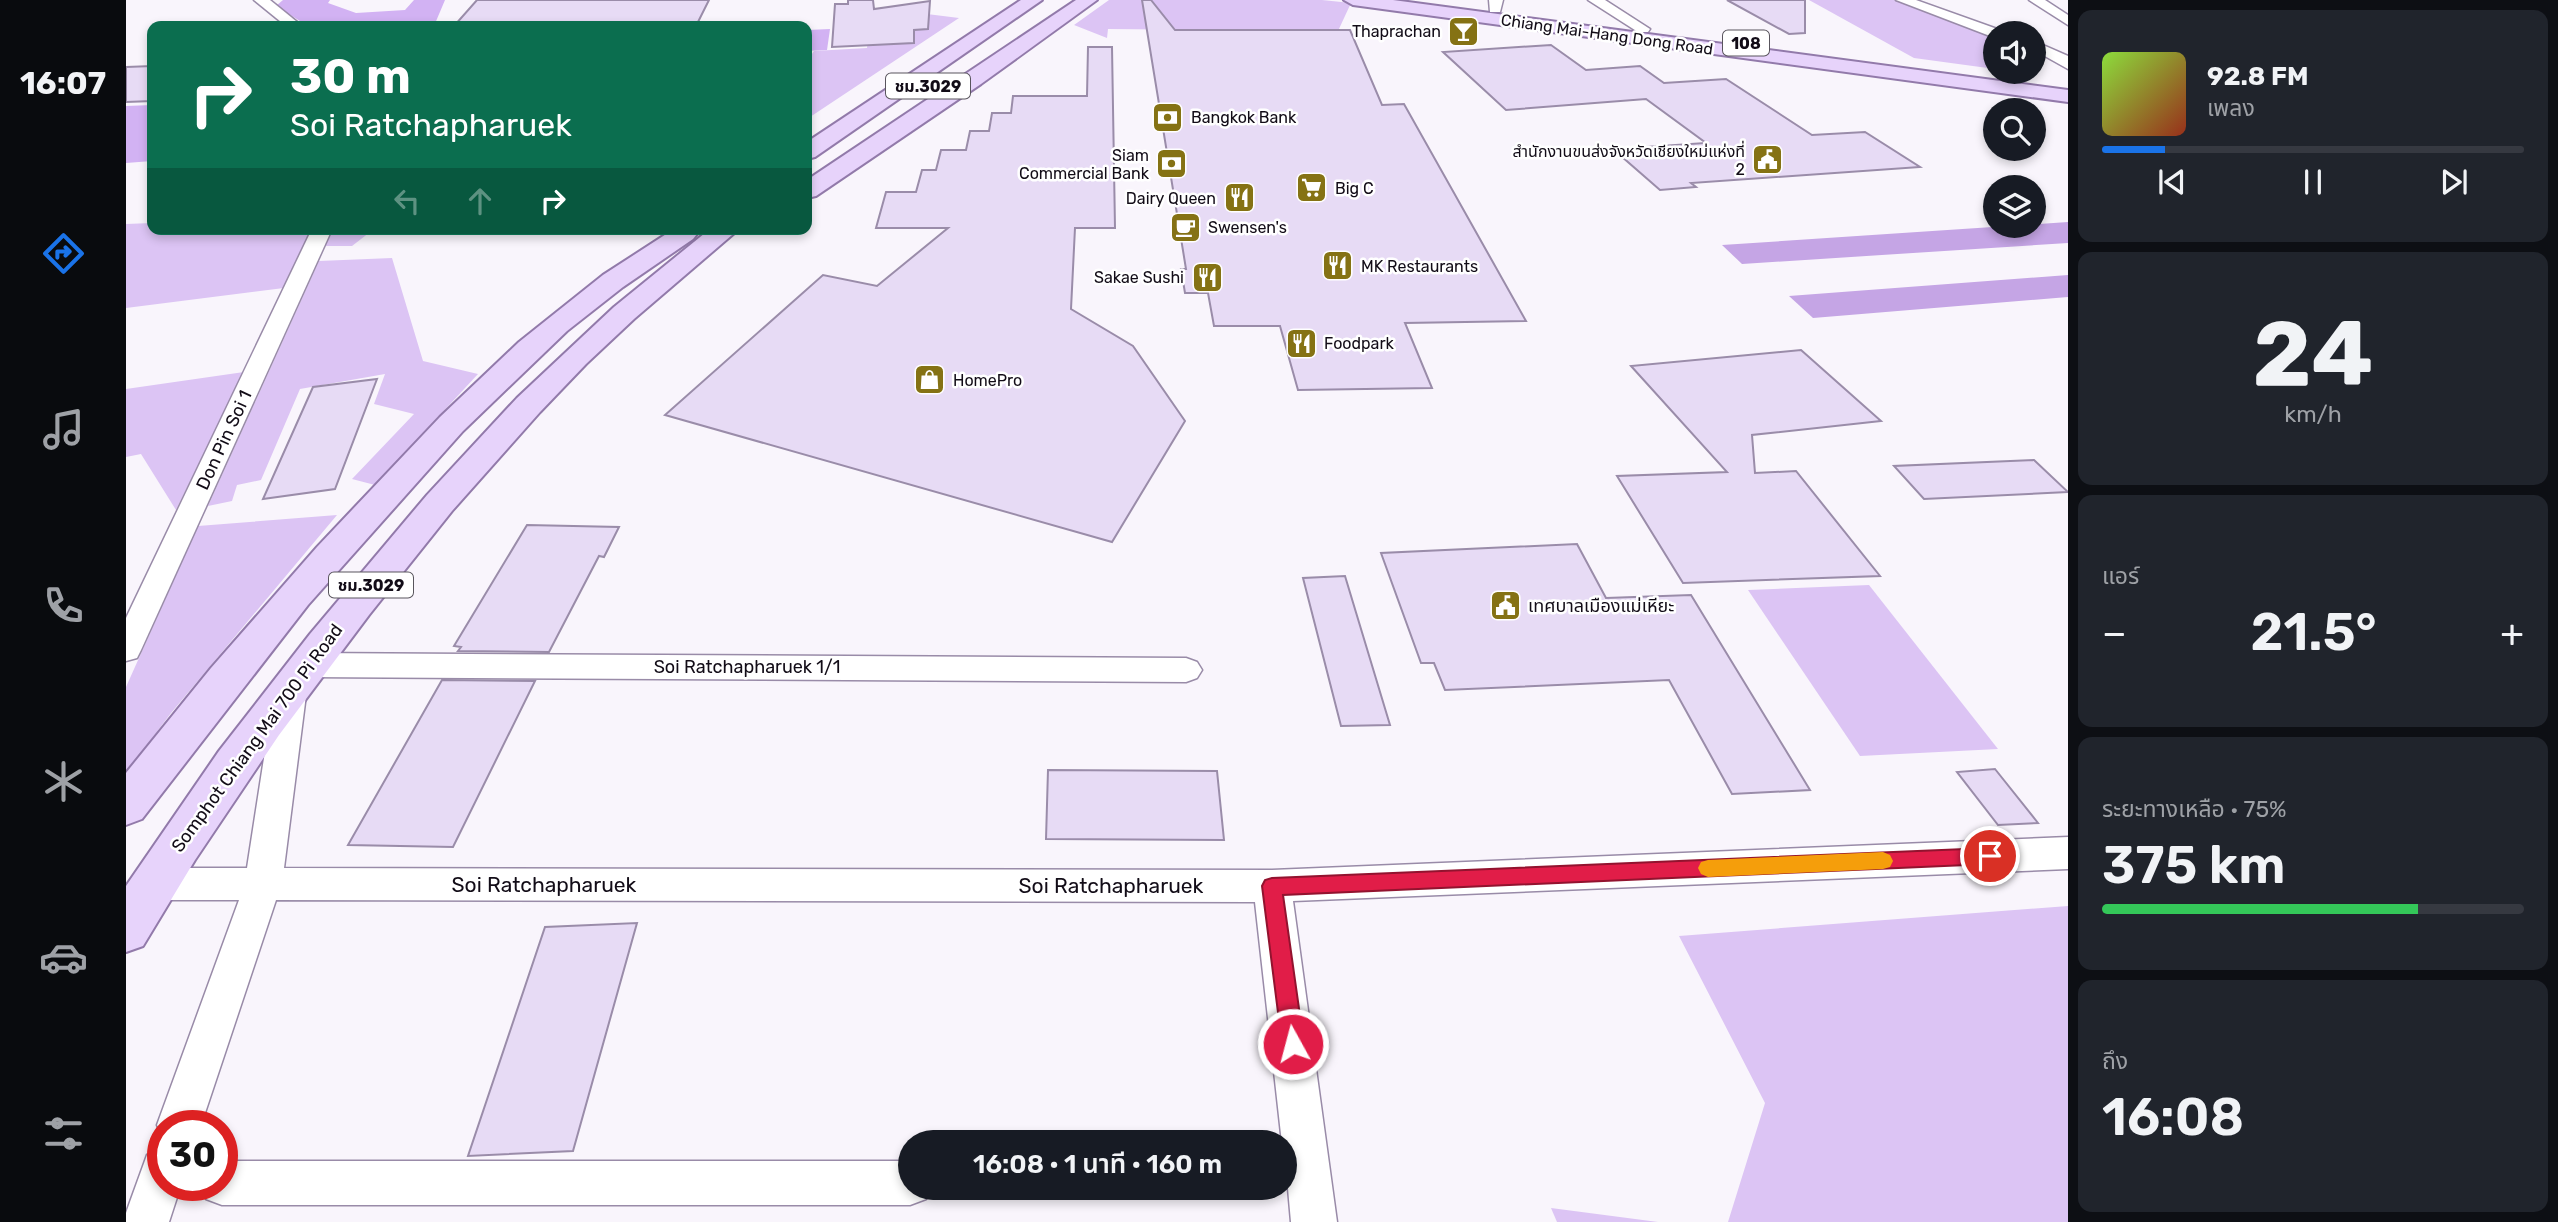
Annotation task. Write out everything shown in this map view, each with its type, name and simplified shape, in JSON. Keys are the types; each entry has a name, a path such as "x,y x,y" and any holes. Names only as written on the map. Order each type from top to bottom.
{"main road":[{"path":"812,128 1005,0"},
{"name":"ชม.3029","path":"812,149 1034,0"},
{"name":"ชม.3029","path":"812,167 1050,0"},
{"path":"812,188 1088,0"},
{"name":"Chiang Mai-Hang Dong Road","path":"1353,0 2068,96"},
{"name":"Chiang Mai-Hang Dong Road","path":"1424,0 1495,5 1643,29 2068,86"},
{"path":"612,282 663,235"},
{"name":"ชม.3029","path":"126,806 325,558 481,396 612,282 683,235"},
{"name":"Somphot Chiang Mai 700 Pi Road","path":"126,930 153,884 299,676 432,511 518,416 606,328 718,235"},
{"path":"663,279 737,235"}],"street":[{"path":"261,0 288,21"},
{"path":"1595,0 1643,29"},
{"path":"1903,0 1983,29"},
{"path":"2036,0 2068,21"},
{"path":"2046,50 2058,55 2068,64"},
{"name":"Don Pin Soi 1","path":"126,650 319,235"},
{"name":"Soi Ratchapharuek 1/1","path":"299,676 1186,670"},
{"path":"184,1110 263,885 299,676"},
{"name":"Soi Ratchapharuek","path":"153,884 1272,886 2068,853"},
{"path":"1272,886 1293,1130"},
{"path":"1297,1176 1314,1222"},
{"path":"238,1183 898,1183"}],"shaded area":[{"path":"283,0 330,0 328,3 356,13 405,10 414,0 445,0 436,21 300,21 276,6"},
{"path":"1109,0 1322,0 1351,3 1338,31 1108,29 1107,38 1074,25"},
{"path":"1809,0 1894,0 1983,33 1983,67 1914,58"},
{"path":"927,14 959,18 812,116 812,54 814,51 867,48 869,29"},
{"path":"830,29 827,50 812,51 812,30"},
{"path":"147,105 147,161 126,163 126,106"},
{"path":"2068,222 2068,243 1742,264 1722,245 1983,228 1983,238 2046,238 2046,223"},
{"path":"147,223 147,235 308,235 284,288 126,308 126,224"},
{"path":"329,235 366,235 352,246 324,246"},
{"path":"392,258 423,361 478,374 375,485 352,479 414,414 374,404 385,374 300,389 261,480 237,485 232,501 208,506 319,261"},
{"path":"2068,275 2068,297 1813,318 1789,296"},
{"path":"244,372 176,510 141,454 126,457 126,389"},
{"path":"337,515 171,713 126,773 126,687 198,526"},
{"path":"1869,585 1998,749 1860,756 1748,590"},
{"path":"2068,906 2068,1222 1728,1222 1765,1103 1679,936"},
{"path":"1551,1208 1658,1222 1557,1222"}],"building":[{"path":"477,0 709,0 698,21 458,21"},
{"path":"848,0 873,0 874,9 930,1 928,29 914,30 914,43 832,47 835,4 848,4"},
{"name":"Big C","path":"1142,0 1151,0 1175,30 1350,30 1382,105 1404,104 1526,321 1405,323 1432,388 1298,390 1280,326 1214,326 1208,293 1185,293 1181,269 1186,269"},
{"path":"1727,0 1805,0 1805,33 1789,34"},
{"path":"1551,45 1586,70 1640,66 1664,83 1726,79 1812,135 1865,132 1920,167 1691,183 1696,187 1660,190 1613,149 1706,143 1646,99 1506,110 1443,52"},
{"name":"HomePro","path":"1088,47 1112,47 1115,228 1075,228 1071,309 1133,346 1185,421 1112,542 665,415 823,275 877,286 948,228 876,228 886,192 916,192 922,170 936,170 941,150 966,150 970,131 989,131 992,113 1011,113 1013,96 1087,96"},
{"path":"147,66 147,101 126,102 126,67"},
{"path":"1801,350 1881,421 1752,435 1755,473 1796,471 1880,576 1683,583 1617,476 1727,472 1631,366"},
{"path":"377,379 335,489 263,499 313,387"},
{"path":"2034,460 2068,492 1924,499 1894,466"},
{"path":"527,525 619,527 604,557 599,556 549,652 458,651 461,647 454,646"},
{"name":"เทศบาลเมืองแม่เหียะ","path":"1577,544 1606,598 1691,595 1810,790 1732,794 1669,680 1445,690 1434,663 1421,663 1381,553"},
{"path":"1345,576 1390,725 1341,726 1303,578"},
{"path":"442,680 535,681 453,847 348,845"},
{"path":"1995,769 2038,823 1998,825 1957,772"},
{"path":"1048,770 1217,771 1224,840 1046,839"},
{"path":"637,923 573,1151 468,1156 545,927"}],"slow traffic":[{"path":"1708,868 1883,861"}],"place":[{"name":"Thaprachan","path":"1464,31"},
{"name":"Bangkok Bank","path":"1168,117"},
{"name":"สำนักงานขนส่งจังหวัดเชียงใหม่แห่งที่ 2","path":"1768,160"},
{"name":"Siam Commercial Bank","path":"1172,164"},
{"name":"Big C","path":"1312,188"},
{"name":"Dairy Queen","path":"1239,198"},
{"name":"Swensen's","path":"1185,227"},
{"name":"MK Restaurants","path":"1338,266"},
{"name":"Sakae Sushi","path":"1207,277"},
{"name":"Foodpark","path":"1301,343"},
{"name":"HomePro","path":"930,380"},
{"name":"เทศบาลเมืองแม่เหียะ","path":"1505,606"}],"route":[{"path":"1293,1044 1272,886 1990,856"}]}
